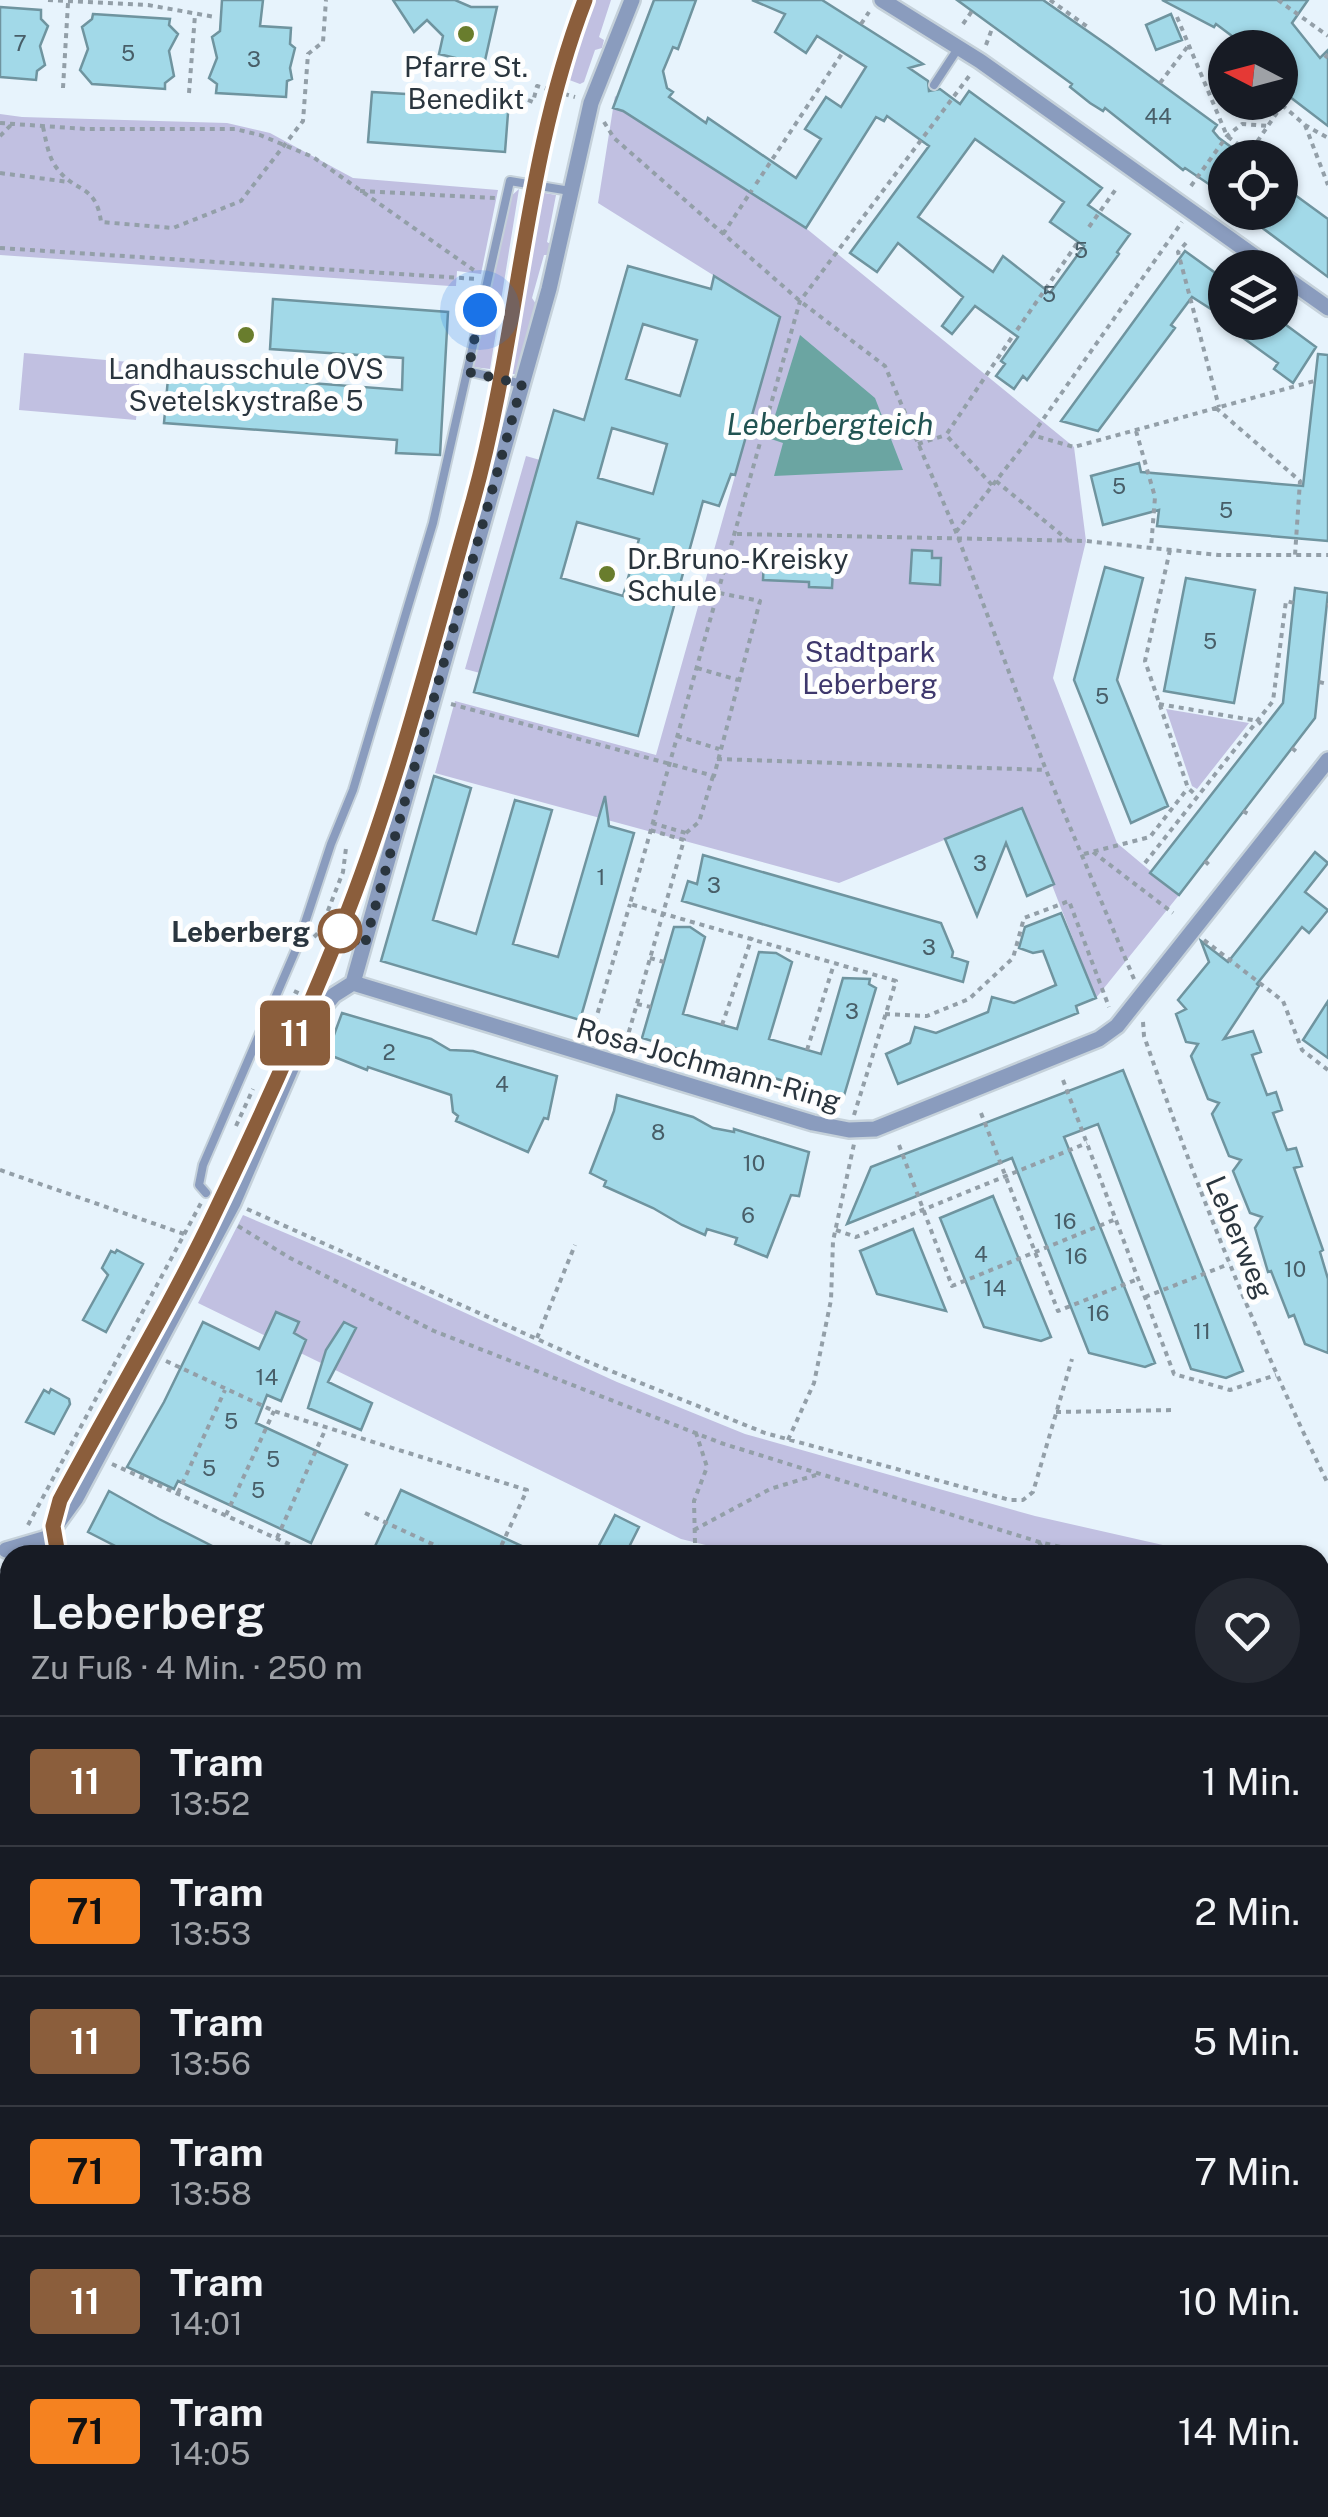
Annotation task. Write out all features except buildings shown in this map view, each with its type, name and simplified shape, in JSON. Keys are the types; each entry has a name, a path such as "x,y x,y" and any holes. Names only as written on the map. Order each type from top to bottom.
{"street":[{"path":"26,1545 45,1540 57,1528 226,1218 311,1022 334,995 354,984 549,289 592,103 632,0"},
{"path":"882,0 980,61 1246,250"},
{"path":"1298,287 1328,308"},
{"name":"Rosa-Jochmann-Ring","path":"354,984 852,1136 1099,1040 1142,996 1328,760"}],"lane":[{"path":"934,85 959,47"},
{"path":"206,1192 199,1185 203,1165 297,947 353,790 433,523 510,181 572,192"},
{"path":"468,372 522,384"}],"path":[{"path":"48,0 133,2 216,17"},
{"path":"0,173 68,182 88,191 98,202 101,222 173,228 241,200 303,121 308,54 322,42 326,0"},
{"path":"1050,0 1089,28"},
{"path":"1278,0 1328,36"},
{"path":"62,88 68,3"},
{"path":"963,24 972,11"},
{"path":"189,94 195,16"},
{"path":"1177,16 1231,140"},
{"path":"1160,82 1189,45"},
{"path":"724,234 842,52"},
{"path":"592,1032 737,534 800,301 980,61"},
{"path":"528,100 533,102 537,86 592,103"},
{"name":"Leberweg","path":"592,103 614,138 800,301 885,366 956,536 1046,770 1142,996 1144,1036 1194,1180 1276,1375 1328,1484"},
{"path":"1298,119 1328,138"},
{"path":"1258,140 1272,120"},
{"path":"0,124 235,129 260,134 313,158 487,280"},
{"path":"1191,186 1226,136 1242,124 1268,126"},
{"path":"0,136 11,125"},
{"path":"1305,125 1328,185"},
{"path":"43,127 53,164 68,182"},
{"path":"1089,227 1116,189"},
{"path":"360,191 506,198"},
{"path":"956,536 1190,210"},
{"path":"918,444 946,434 1078,242"},
{"path":"1186,243 1178,252 1218,408 1300,481 1295,555"},
{"path":"0,248 487,280"},
{"path":"1032,435 1074,447 1318,380"},
{"path":"1136,430 1155,498 1151,548"},
{"path":"946,434 994,483 1069,541"},
{"path":"737,534 956,536 1069,541 1218,555 1328,555"},
{"path":"1170,550 1146,662 1188,788 1198,796"},
{"path":"626,1042 685,836 699,822 714,776 760,601 719,593"},
{"path":"1145,863 1274,701 1286,601 1294,602"},
{"path":"697,668 738,680"},
{"path":"1276,678 1286,678"},
{"path":"1318,682 1328,684"},
{"path":"432,699 714,776"},
{"path":"1160,704 1258,721 1264,726"},
{"path":"676,736 720,748"},
{"path":"1292,748 1298,753"},
{"path":"717,759 1046,770"},
{"path":"1208,784 1216,789"},
{"path":"1082,854 1150,837 1188,788"},
{"path":"1243,811 1250,816"},
{"path":"652,823 685,836"},
{"path":"650,830 685,836"},
{"path":"1170,832 1177,838"},
{"path":"1093,852 1172,913"},
{"path":"885,1014 927,1016 969,999 1013,958 1024,918 1068,901 1116,1026"},
{"path":"630,904 896,981 852,1136 835,1230 831,1300 814,1383 788,1440"},
{"path":"320,930 346,942"},
{"path":"1192,930 1283,1000 1302,1050 1328,1070"},
{"path":"722,1025 752,937"},
{"path":"650,958 664,962"},
{"path":"806,1050 834,962"},
{"path":"637,1004 651,1007"},
{"path":"1063,1080 1174,1374 1230,1390 1276,1375"},
{"path":"793,1092 795,1084"},
{"path":"981,1112 1058,1310 1138,1278"},
{"path":"835,1230 856,1237 1087,1142"},
{"path":"899,1146 952,1286 1116,1219"},
{"path":"0,1170 184,1234"},
{"path":"11,1545 206,1192"},
{"path":"233,1203 604,1368 788,1440 1010,1500 1022,1500 1032,1492 1038,1479 1072,1360"},
{"path":"226,1218 290,1258 434,1331 696,1433 816,1474 1051,1545"},
{"path":"537,1338 575,1245"},
{"path":"1145,1297 1230,1264"},
{"path":"163,1360 274,1411 527,1490 502,1545"},
{"path":"178,1493 225,1390"},
{"path":"1056,1412 1175,1410"},
{"path":"226,1515 274,1411"},
{"path":"277,1538 326,1428"},
{"path":"695,1545 694,1501 706,1467 696,1433"},
{"path":"108,1462 292,1545"},
{"path":"694,1530 770,1489 816,1474"},
{"path":"365,1514 434,1545"}],"green space":[{"path":"590,0 611,0 599,37 604,40 602,48 595,50 580,84 564,78"},
{"name":"Stadtpark Leberberg","path":"615,96 758,189 1074,447 1086,541 1053,678 1117,843 1179,895 1096,998 1022,808 839,883 435,773 455,701 656,755 780,317 598,203"},
{"path":"0,114 227,123 270,133 353,178 498,190 481,274 457,271 456,286 450,286 0,255"},
{"path":"519,189 490,369 473,367 510,197"},
{"path":"539,192 556,195 547,242 552,245 549,255 544,255 532,298 536,304 516,374 509,374"},
{"path":"24,353 141,363 136,420 19,410"},
{"path":"526,456 540,460 480,673 465,669"},
{"path":"1166,709 1249,723 1197,789 1192,786"},
{"path":"243,1215 617,1382 745,1434 1035,1516 1163,1545 706,1545 681,1539 198,1303"}],"water":[{"name":"Leberbergteich","path":"800,335 875,398 903,470 774,476 783,443 768,438"}],"tram line":[{"path":"56,1545 53,1526 60,1500 216,1212 337,938 372,845 485,456 503,379 541,148 563,62 585,0"},
{"name":"11","path":"55,1545 53,1526 60,1500 216,1212 337,938 372,845 485,456 503,379 545,128 585,0"}],"place":[{"name":"Pfarre St. Benedikt","path":"466,34"},
{"name":"Landhausschule OVS Svetelskystraße 5","path":"246,335"},
{"name":"Dr.Bruno-Kreisky Schule","path":"607,574"},
{"name":"Leberberg","path":"340,931"}],"route":[{"path":"340,931 364,947 522,384 468,372 480,310"}]}
